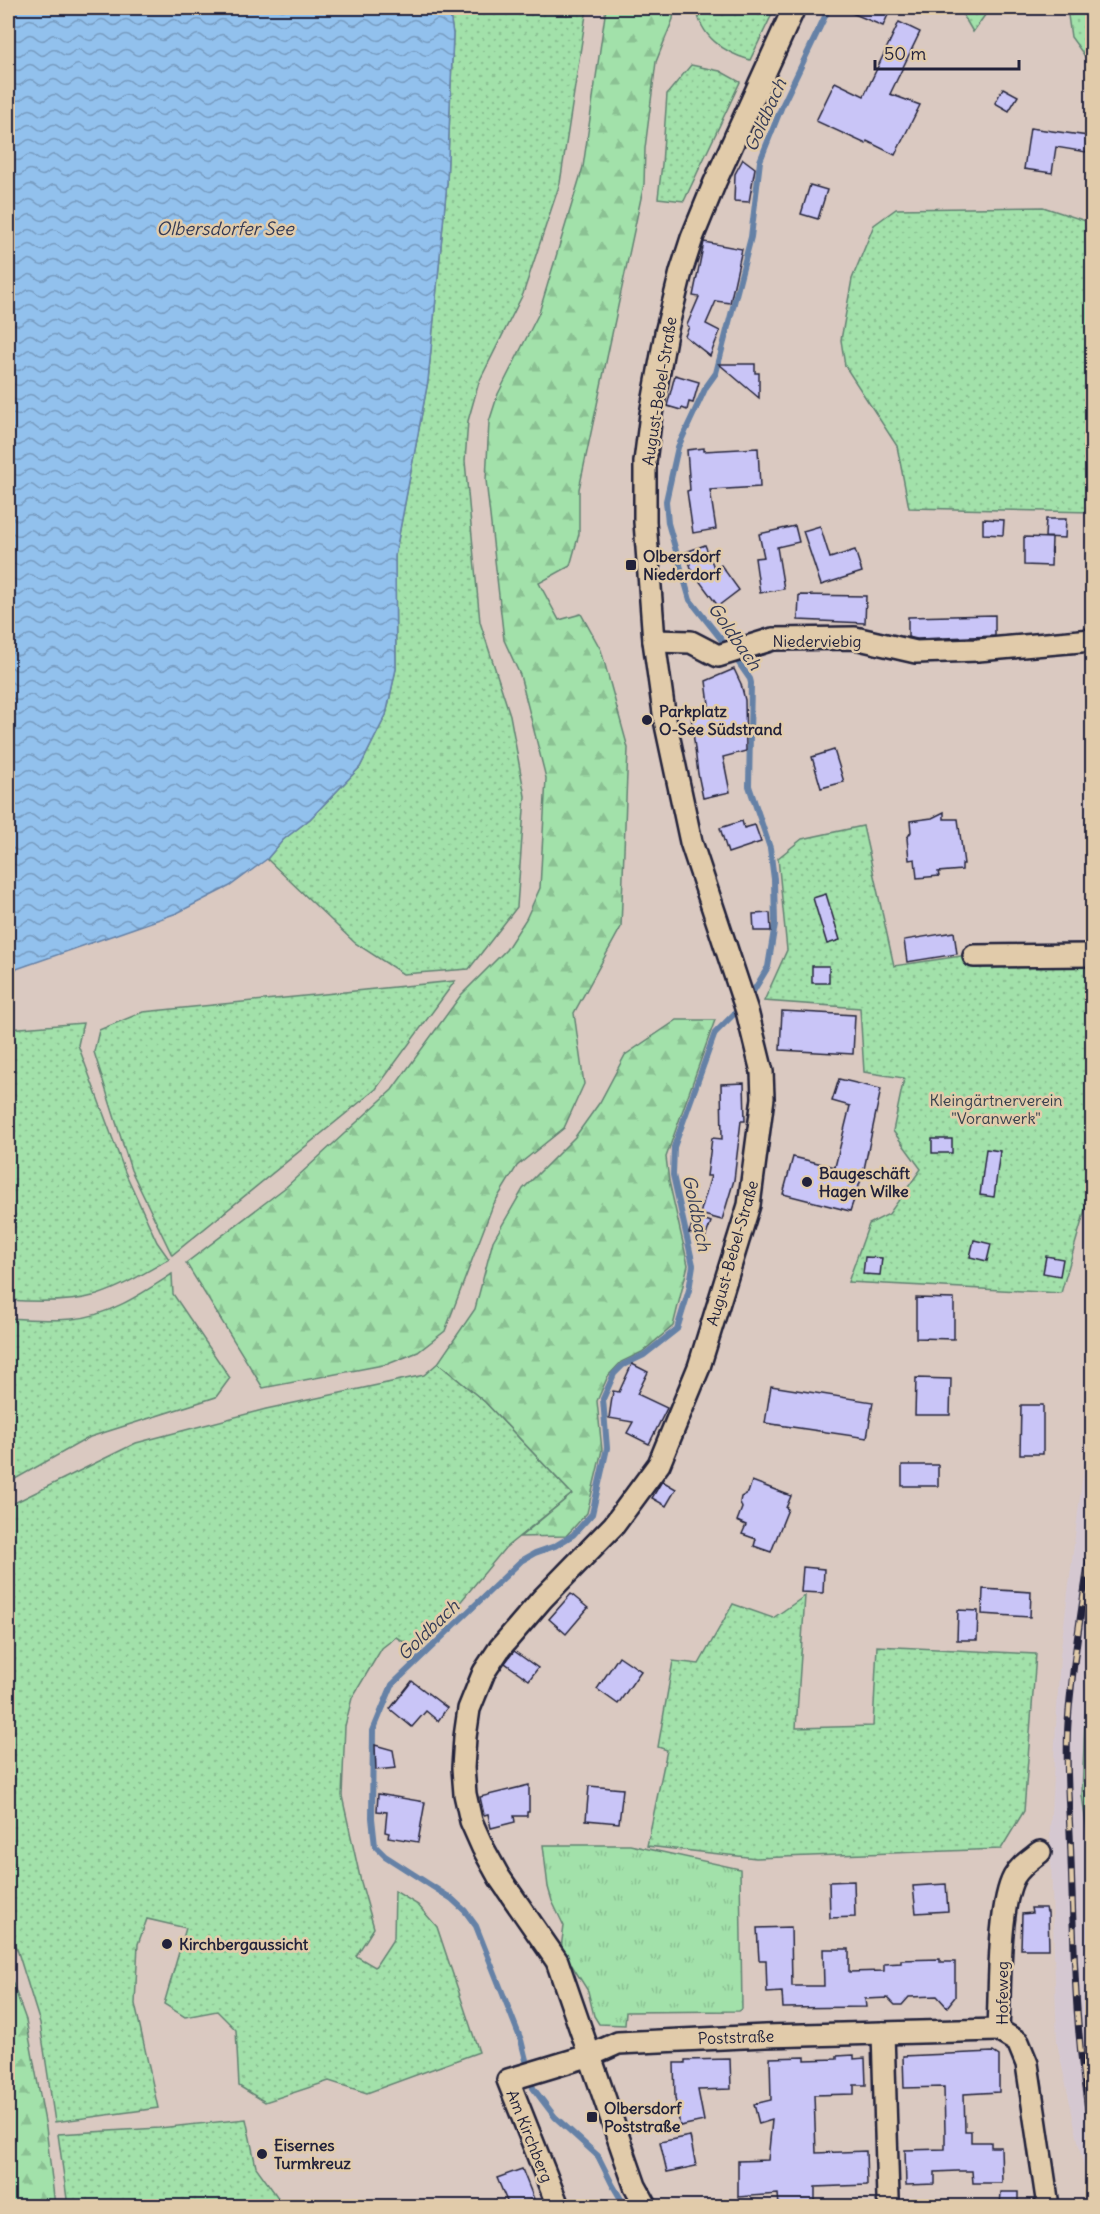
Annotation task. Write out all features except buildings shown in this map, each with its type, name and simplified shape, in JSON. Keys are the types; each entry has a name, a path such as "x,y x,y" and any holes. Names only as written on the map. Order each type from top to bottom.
{"street":[{"name":"August-Bebel-Straße","path":"646,2206 635,2186 591,2055 556,1961 499,1877 471,1821 465,1794 463,1768 469,1709 484,1672 500,1648 542,1599 614,1525 641,1491 658,1464 699,1367 749,1205 763,1098 762,1072 743,1001 691,842 665,720 654,641 645,522 645,482 651,414 666,333 681,272 715,182 794,8"},
{"name":"Niederviebig","path":"654,641 691,642 718,656 773,639 855,638 916,652 978,650 1092,640"},
{"path":"974,956 1092,955"},
{"name":"Hofeweg","path":"1040,1852 1022,1866 1007,1894 998,2030 1018,2042 1027,2064 1048,2206"},
{"name":"Poststraße","path":"591,2055 618,2043 653,2040 998,2030"},
{"path":"884,2033 888,2198"},
{"name":"Am Kirchberg","path":"558,2206 507,2080 591,2055"}],"shaded area":[{"path":"1092,1401 1092,1654 1085,1720 1082,1795 1089,1845 1092,1951 1092,2206 1057,2043 1050,1830 1060,1656"}],"green space":[{"path":"449,8 587,8 560,183 523,294 479,382 468,421 465,461 480,622 510,715 525,796 517,907 469,969 403,974 355,943 267,859 283,840 310,819 360,767 386,715 396,669 395,556 428,381 447,183 453,34"},
{"path":"606,8 674,8 673,19 656,62 645,148 644,184 579,489 579,534 570,566 539,583 559,620 581,614 601,650 628,748 621,927 574,1013 584,1084 564,1128 517,1166 493,1205 445,1331 418,1352 388,1364 263,1388 186,1263 286,1187 392,1090 461,995 506,950 526,919 540,888 546,778 520,675 504,640 486,480 489,422 498,394 539,313 583,167"},
{"path":"697,8 775,8 750,60 731,53 715,42 703,27"},
{"path":"959,8 990,8 973,32"},
{"path":"1067,8 1092,8 1092,66 1071,37"},
{"path":"691,65 720,71 740,82 684,201 658,198 667,94"},
{"path":"1043,207 1092,223 1092,512 909,508 897,446 845,366 841,340 852,279 874,225 896,209"},
{"name":"Kleingärtnerverein \"Voranwerk\"","path":"863,826 894,966 988,952 1092,955 1092,1186 1061,1293 848,1282 869,1224 889,1214 921,1169 893,1131 904,1078 864,1072 860,1008 764,1001 787,950 778,858 802,839"},
{"path":"455,981 376,1089 172,1255 131,1170 94,1052 99,1030 143,1012"},
{"path":"677,1020 715,1020 666,1157 669,1181 688,1265 673,1326 642,1352 621,1362 608,1376 597,1401 602,1450 587,1513 566,1536 520,1537 572,1494 485,1402 438,1363 475,1309 493,1241 523,1189 575,1137 600,1102 625,1055"},
{"path":"83,1023 78,1045 125,1172 157,1242 169,1259 125,1284 86,1298 64,1301 8,1300 8,1029"},
{"path":"172,1274 173,1294 230,1378 216,1397 90,1437 8,1483 8,1318 56,1320 86,1317 125,1302"},
{"path":"438,1363 485,1402 572,1494 505,1548 419,1652 396,1637 382,1648 352,1698 345,1726 342,1796 374,1928 356,1956 375,1967 394,1938 395,1891 418,1905 437,1927 479,2052 367,2093 329,2081 265,2102 239,2086 236,2030 217,2011 185,2017 164,2004 186,1928 147,1919 138,1944 135,2004 158,2108 55,2122 40,2023 17,1949 8,1940 8,1506 136,1443 266,1409 424,1375"},
{"path":"805,1596 796,1728 873,1726 877,1646 1036,1654 1024,1811 1001,1849 756,1858 647,1846 667,1750 658,1747 673,1661 699,1664 733,1604 773,1618"},
{"path":"1092,1654 1092,1845 1089,1845 1082,1795 1085,1720"},
{"path":"543,1845 630,1845 740,1869 742,2009 739,2011 626,2012 625,2025 599,2024 594,2016 588,1991 561,1948 564,1926 548,1887"},
{"path":"8,1970 26,2020 46,2127 55,2206 8,2206"},
{"path":"246,2119 256,2167 284,2206 68,2206 58,2134 159,2128"}],"water":[{"name":"Olbersdorfer See","path":"8,8 449,8 453,34 447,183 428,381 395,556 396,669 386,715 360,767 310,819 283,840 267,859 230,886 177,913 8,972"}],"waterway":[{"name":"Goldbach","path":"728,648 690,600 668,523 666,501 678,447 706,387 716,373 751,237 760,161 782,106 829,8"},
{"name":"Goldbach","path":"734,656 751,683 749,786 770,848 774,879 775,924 768,967 748,1000"},
{"name":"Goldbach","path":"625,2206 598,2156 555,2117 533,2088 521,2040 476,1926 452,1899 385,1856 375,1846 372,1818 373,1731 392,1685 521,1561 573,1535 592,1514 607,1448 603,1399 614,1374 623,1365 644,1355 677,1329 689,1290 693,1265 673,1175 674,1147 715,1033 741,1007"}],"railway":[{"path":"1092,1537 1072,1676 1067,1757 1076,1996 1082,2064 1092,2132"}],"place":[{"name":"Olbersdorf Niederdorf","path":"631,565"},
{"name":"Parkplatz O-See Südstrand","path":"647,720"},
{"name":"Baugeschäft Hagen Wilke","path":"807,1182"},
{"name":"Kirchbergaussicht","path":"167,1944"},
{"name":"Olbersdorf Poststraße","path":"592,2117"},
{"name":"Eisernes Turmkreuz","path":"262,2154"}]}
